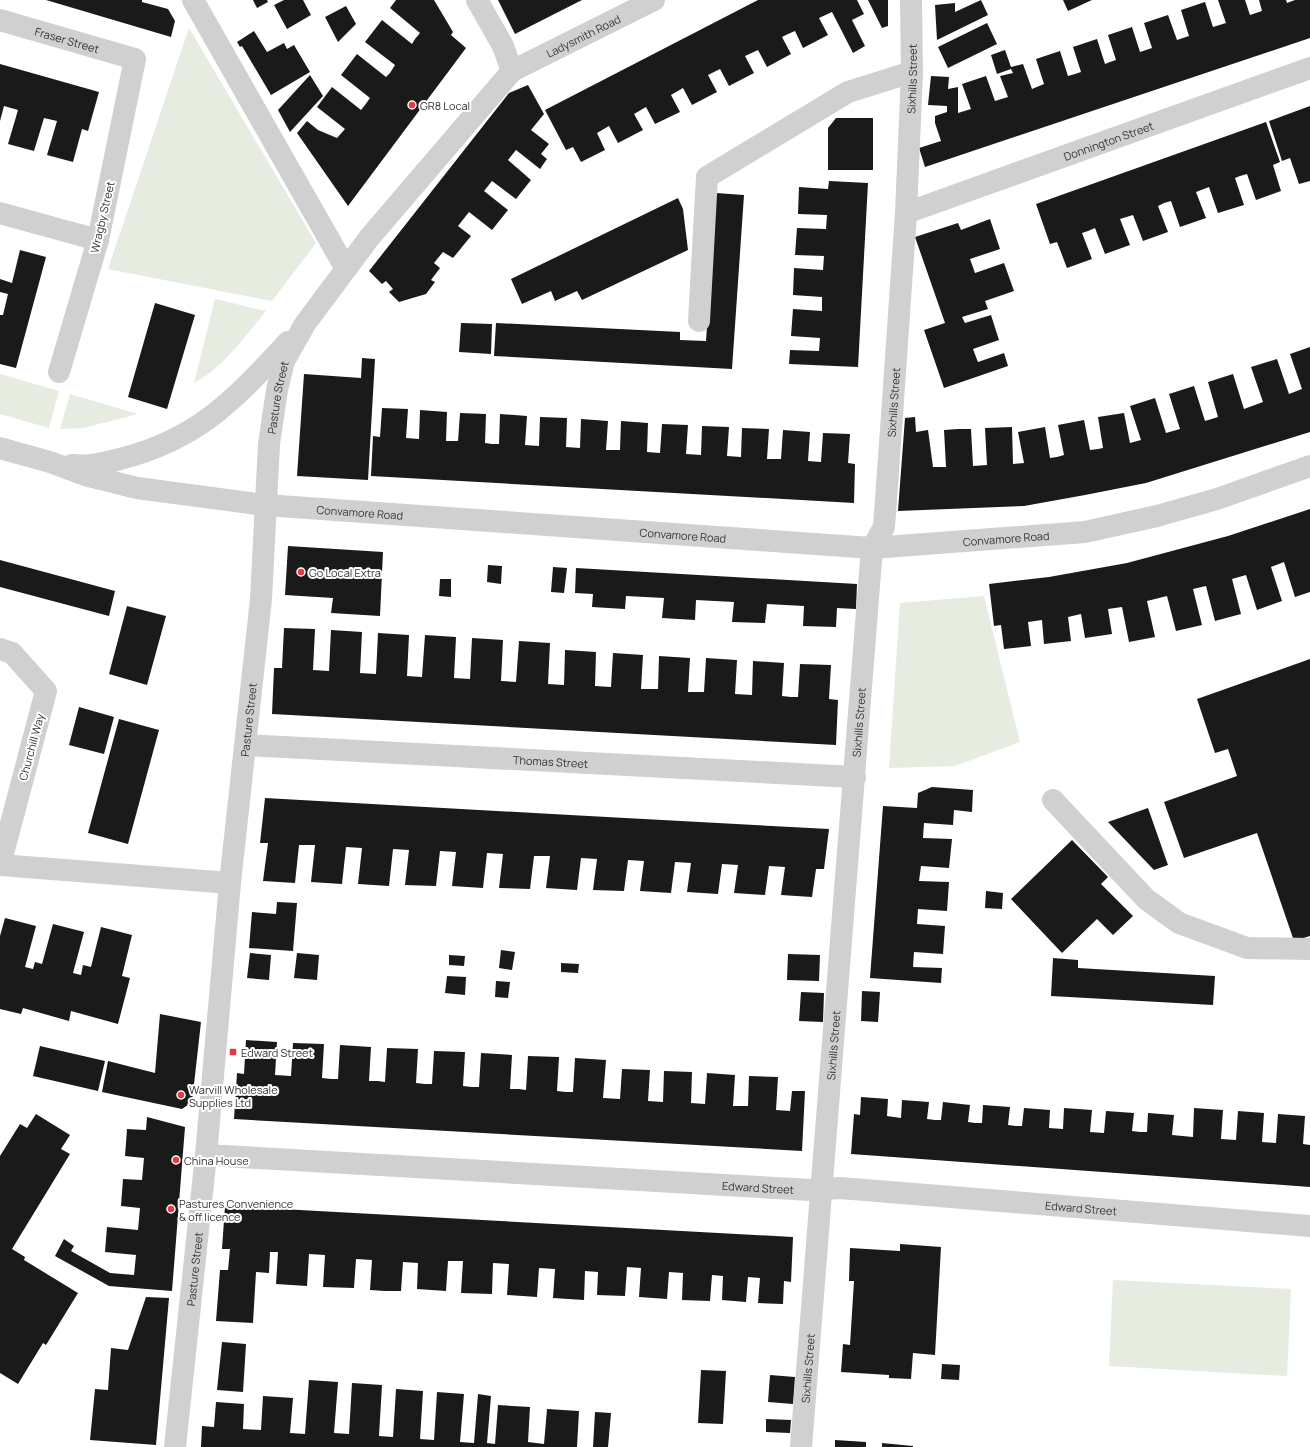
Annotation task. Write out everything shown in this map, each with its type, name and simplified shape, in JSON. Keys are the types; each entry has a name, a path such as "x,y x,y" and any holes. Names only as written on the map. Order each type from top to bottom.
{"street":[{"path":"193,0 346,269"},
{"path":"477,0 503,46 512,71"},
{"name":"Ladysmith Road","path":"512,71 654,0"},
{"name":"Sixhills Street","path":"801,1447 872,548 884,527 906,213 912,72 911,0"},
{"name":"Fraser Street","path":"0,20 135,59"},
{"name":"Wragby Street","path":"59,372 98,240 135,59"},
{"name":"Donnington Street","path":"906,213 1310,68"},
{"name":"Pasture Street","path":"175,1447 206,1155 230,883 261,599 269,444 277,390 284,361 305,324 369,238 512,71"},
{"path":"698,321 707,177 848,92 912,72"},
{"path":"0,214 98,240"},
{"name":"Convamore Road","path":"50,462 81,466 100,464 157,447 184,435 218,413 241,393 305,324"},
{"name":"Convamore Road","path":"0,448 50,462 85,475 137,488 266,505 872,548 1085,532 1157,516 1217,498 1310,466"},
{"name":"Churchill Way","path":"0,649 12,653 46,691 0,865 230,883"},
{"name":"Thomas Street","path":"246,745 855,777"},
{"path":"1053,800 1146,899 1179,923 1247,948 1310,949"},
{"name":"Edward Street","path":"206,1155 810,1190 840,1188 1310,1226"}],"shaded area":[{"path":"189,28 316,243 272,301 108,269"},
{"path":"215,299 266,311 242,341 215,369 194,383"},
{"path":"0,374 59,391 49,428 0,414"},
{"path":"70,394 138,414 83,428 60,429"},
{"path":"984,596 1020,742 955,766 889,768 900,603"},
{"path":"1113,1280 1291,1289 1287,1376 1109,1366"}],"building":[{"path":"46,0 142,0 142,2 168,9 175,21 171,37"},
{"path":"253,0 267,0 268,2 257,8"},
{"path":"284,0 303,0 311,15 287,29 274,5"},
{"path":"396,0 434,0 453,32 451,35 466,48 348,206 297,133 307,121 318,130 337,138 345,129 317,107 332,87 361,110 365,105 370,98 341,75 357,54 386,77 390,73 395,65 365,42 382,20 412,44 420,33 390,8"},
{"path":"498,0 582,0 515,34"},
{"path":"758,0 857,0 864,14 852,20 865,46 853,53 832,12 819,18 828,35 803,48 795,31 782,37 791,54 767,67 758,50 745,56 754,73 729,86 720,69 708,75 717,92 692,105 683,88 671,95 680,112 655,124 646,107 634,114 643,130 618,143 609,126 597,133 605,150 581,162 573,147 566,150 545,110"},
{"path":"868,0 888,0 888,26 882,28"},
{"path":"981,0 988,15 937,40 935,5 955,3 955,12"},
{"path":"1063,0 1092,0 1068,11"},
{"path":"1218,0 1245,0 1250,15 1262,11 1259,0 1286,0 1287,3 1295,0 1310,0 1310,38 925,167 919,148 941,141 935,123 935,116 947,112 947,106 928,105 931,76 949,77 948,89 958,87 958,113 971,109 962,84 986,76 995,101 1008,97 1000,76 1013,73 1011,69 997,74 991,55 1005,50 1011,67 1023,64 1032,89 1044,84 1036,59 1060,51 1068,76 1075,74 1081,72 1073,47 1097,39 1105,64 1116,60 1108,35 1132,27 1140,52 1152,48 1144,23 1168,15 1177,40 1189,36 1181,10 1205,2 1213,27 1226,23"},
{"path":"346,6 356,24 338,42 325,17"},
{"path":"987,23 997,44 948,68 938,47"},
{"path":"254,31 267,52 284,43 287,49 294,45 310,72 271,95 242,46 240,47 237,42"},
{"path":"0,64 99,92 88,131 82,129 73,162 47,155 57,121 44,118 34,151 8,144 18,110 4,106 0,121"},
{"path":"310,75 323,96 290,132 278,110"},
{"path":"528,85 544,114 531,130 549,144 541,154 547,159 540,169 516,150 508,160 531,180 516,199 492,181 484,191 508,210 492,230 469,212 458,226 471,236 453,258 443,252 434,263 440,268 431,280 435,282 426,294 399,302 389,292 393,289 386,281 382,284 369,271 509,93"},
{"path":"1310,106 1310,181 1299,184 1290,158 1282,161 1269,121"},
{"path":"836,118 873,118 873,170 828,170 828,128"},
{"path":"1266,122 1280,162 1273,165 1281,191 1256,200 1247,174 1240,176 1235,178 1244,205 1218,213 1209,187 1196,192 1206,218 1180,227 1171,201 1164,203 1158,206 1168,232 1143,241 1133,215 1120,219 1130,245 1105,254 1095,228 1082,233 1092,259 1067,268 1057,242 1050,244 1036,204"},
{"path":"829,181 868,183 858,367 789,364 790,350 819,351 820,338 791,336 793,309 822,311 822,297 793,295 794,268 823,270 824,256 795,255 797,228 826,229 827,215 798,214 799,187 828,189"},
{"path":"716,193 744,195 732,369 494,356 496,323 680,332 680,340 706,341"},
{"path":"678,198 683,209 688,250 582,300 577,291 555,301 551,291 522,304 511,279"},
{"path":"990,219 1000,249 970,259 975,273 1004,263 1014,291 985,301 988,309 962,317 965,323 991,315 999,340 973,349 978,362 1004,353 1008,366 944,388 924,330 945,323 915,237 958,223 961,230"},
{"path":"20,250 46,257 16,368 0,364 0,315 3,315 8,294 0,292 0,279 12,283"},
{"path":"155,303 195,315 167,409 128,397"},
{"path":"461,323 492,324 491,354 459,352"},
{"path":"1310,347 1310,432 1146,483 1085,495 1024,506 898,511 905,418 915,417 916,432 928,430 933,467 946,467 944,430 958,429 971,429 973,466 987,465 985,428 1012,427 1013,464 1024,463 1018,432 1045,427 1050,458 1057,457 1064,455 1058,425 1084,420 1090,450 1098,449 1103,448 1098,417 1124,413 1130,443 1141,440 1130,406 1155,398 1166,433 1180,429 1169,394 1194,386 1205,421 1218,417 1208,382 1233,374 1244,409 1263,402 1251,367 1277,359 1289,394 1302,389 1290,354"},
{"path":"362,358 375,359 368,480 297,476 304,374 361,378"},
{"path":"382,408 408,409 406,438 419,439 420,410 447,412 446,441 458,441 460,413 486,414 485,443 492,444 499,444 500,414 527,416 525,445 539,446 540,417 567,418 566,447 580,448 581,419 608,421 606,450 620,450 621,421 648,423 647,452 660,453 662,424 688,425 686,454 701,455 702,426 729,427 727,456 741,457 742,428 769,429 767,459 781,459 783,430 810,432 808,461 821,462 823,433 850,434 848,463 855,464 854,503 371,476 373,436 380,437"},
{"path":"1310,509 1310,592 1295,597 1284,562 1271,567 1282,601 1257,610 1246,575 1232,579 1241,614 1215,621 1206,586 1193,589 1202,625 1176,631 1167,596 1147,601 1155,637 1129,642 1122,607 1108,609 1112,634 1085,638 1081,614 1068,617 1071,641 1044,644 1042,620 1028,622 1031,646 1004,649 1001,625 994,626 989,584 1049,577 1127,563 1228,536"},
{"path":"288,546 383,552 380,616 331,613 333,598 285,595"},
{"path":"0,560 115,591 109,616 0,587"},
{"path":"488,565 502,566 501,584 487,582"},
{"path":"553,567 567,568 564,593 551,592"},
{"path":"576,568 857,584 856,609 837,608 836,627 803,626 804,606 767,604 765,623 732,622 734,602 696,600 695,620 662,618 664,598 626,596 625,609 592,607 593,594 575,593"},
{"path":"440,579 451,579 451,597 439,596"},
{"path":"127,606 166,616 147,685 109,674"},
{"path":"284,628 315,629 313,670 329,671 331,630 362,632 360,673 376,674 378,633 409,635 407,676 422,677 425,635 456,637 454,678 470,679 472,638 503,640 501,681 516,682 519,641 550,643 548,684 564,685 565,650 596,652 595,686 611,687 613,653 643,655 641,689 658,689 659,656 690,658 688,692 704,692 706,658 737,660 735,694 752,695 753,661 784,663 782,696 791,697 798,697 800,664 831,665 829,699 838,700 836,745 272,714 274,668 282,668"},
{"path":"1310,659 1310,936 1294,941 1257,833 1184,858 1164,802 1237,776 1228,749 1215,753 1197,699"},
{"path":"79,707 114,717 104,754 69,745"},
{"path":"119,719 159,730 128,844 88,833"},
{"path":"932,787 973,790 972,812 954,810 953,825 924,823 923,838 952,839 949,868 921,866 919,881 949,882 947,911 918,909 917,924 945,926 943,954 914,952 913,967 942,968 941,983 870,978 883,806 917,808 918,793"},
{"path":"265,798 829,829 824,869 816,869 812,897 781,895 785,867 769,866 765,895 734,893 738,865 722,864 718,894 687,892 691,863 675,862 671,893 640,891 644,861 628,860 624,891 593,890 597,859 581,858 577,890 546,888 550,856 534,856 530,889 499,888 503,854 487,853 483,888 452,886 456,852 440,851 436,886 405,885 409,850 393,849 389,886 358,884 362,848 346,847 342,884 311,882 315,845 299,845 295,883 263,881 268,843 260,843"},
{"path":"1148,808 1168,865 1154,870 1108,822"},
{"path":"1072,840 1108,877 1101,884 1133,916 1113,935 1097,919 1062,953 1011,899"},
{"path":"986,891 1003,893 1002,909 985,908"},
{"path":"277,902 297,903 293,951 249,948 252,912 276,914"},
{"path":"5,918 36,926 25,967 33,969 35,962 42,964 53,924 84,932 73,973 81,975 83,965 91,967 101,927 132,935 122,976 130,978 118,1024 71,1011 69,1021 23,1008 21,1014 0,1009 0,936"},
{"path":"501,950 515,952 512,970 499,968"},
{"path":"250,953 271,955 269,980 247,978"},
{"path":"297,953 319,955 317,980 294,978"},
{"path":"788,954 820,955 819,981 787,980"},
{"path":"449,955 465,956 464,966 449,965"},
{"path":"1053,958 1078,960 1078,968 1215,976 1213,1005 1051,996"},
{"path":"561,963 579,964 578,973 561,972"},
{"path":"447,976 466,977 465,995 445,993"},
{"path":"496,981 510,982 508,998 495,997"},
{"path":"862,991 880,992 878,1022 861,1021"},
{"path":"801,992 824,993 823,1022 799,1021"},
{"path":"160,1014 201,1022 192,1102 182,1109 102,1092 108,1061 155,1073"},
{"path":"246,1040 277,1042 275,1075 291,1076 293,1043 324,1044 322,1078 331,1079 338,1079 340,1045 371,1047 369,1081 385,1082 387,1048 418,1049 416,1083 425,1084 432,1084 434,1051 465,1052 463,1086 472,1087 479,1087 481,1053 512,1055 510,1089 526,1090 528,1056 559,1057 557,1091 566,1092 573,1092 575,1058 606,1060 603,1098 620,1099 622,1069 650,1070 648,1101 663,1102 664,1071 692,1072 691,1103 705,1104 707,1073 735,1075 733,1106 748,1106 749,1076 778,1077 776,1110 790,1111 792,1091 805,1091 802,1151 234,1119 237,1073 244,1074"},
{"path":"40,1046 105,1061 98,1091 33,1076"},
{"path":"861,1097 888,1099 887,1116 901,1118 902,1100 929,1102 927,1119 935,1120 941,1120 943,1102 970,1105 968,1122 975,1123 982,1123 983,1105 1010,1107 1008,1125 1016,1126 1022,1126 1024,1108 1050,1110 1049,1128 1063,1129 1064,1108 1092,1110 1090,1132 1104,1133 1106,1111 1134,1113 1132,1131 1140,1132 1147,1132 1148,1113 1174,1115 1172,1135 1193,1137 1194,1108 1223,1110 1221,1139 1236,1140 1238,1111 1264,1113 1262,1142 1276,1143 1278,1114 1305,1116 1303,1144 1310,1145 1310,1187 851,1154 854,1114 860,1115"},
{"path":"36,1114 70,1135 61,1149 70,1154 12,1249 25,1257 24,1260 78,1293 46,1345 43,1343 18,1384 0,1373 0,1156 20,1124 27,1128"},
{"path":"147,1117 185,1127 172,1291 109,1286 55,1256 64,1239 74,1246 71,1251 110,1273 134,1275 136,1255 105,1252 106,1239 107,1227 138,1230 140,1208 121,1206 123,1179 142,1180 144,1158 125,1156 127,1129 146,1130"},
{"path":"225,1206 793,1237 791,1282 784,1281 783,1304 758,1303 760,1278 748,1277 746,1302 722,1300 723,1276 712,1275 710,1301 682,1300 683,1273 669,1272 667,1299 639,1297 641,1268 627,1267 625,1296 597,1295 598,1272 585,1271 584,1300 553,1298 555,1269 539,1268 537,1297 507,1295 509,1264 493,1263 492,1294 461,1293 463,1261 448,1261 446,1291 417,1289 418,1263 403,1262 401,1291 385,1291 370,1290 372,1260 356,1259 354,1288 323,1287 325,1255 309,1254 307,1286 276,1284 278,1252 270,1252 269,1273 256,1272 253,1323 216,1321 220,1270 228,1270 230,1249 222,1249"},
{"path":"900,1244 941,1247 935,1355 913,1353 911,1379 889,1378 889,1375 841,1372 843,1344 850,1345 854,1281 849,1281 850,1248 900,1251"},
{"path":"146,1297 169,1298 156,1445 90,1440 95,1389 108,1390 111,1348 128,1350"},
{"path":"222,1342 246,1344 243,1392 217,1390"},
{"path":"942,1364 960,1365 959,1380 941,1379"},
{"path":"701,1370 726,1371 723,1424 698,1423"},
{"path":"770,1375 795,1377 793,1404 768,1402"},
{"path":"309,1380 338,1382 334,1433 349,1434 352,1383 382,1385 379,1436 393,1437 396,1389 423,1391 420,1439 434,1440 437,1392 464,1394 460,1442 474,1443 478,1394 491,1396 487,1443 495,1444 498,1405 530,1407 528,1442 544,1444 547,1409 579,1411 577,1447 201,1447 202,1426 214,1427 216,1402 244,1404 243,1429 261,1430 263,1396 293,1398 290,1433 305,1434"},
{"path":"595,1412 611,1413 608,1447 593,1447"},
{"path":"766,1419 791,1420 790,1433 766,1432"},
{"path":"835,1440 866,1442 866,1447 835,1447"},
{"path":"882,1443 913,1446 913,1447 882,1447"}],"place":[{"name":"GR8 Local","path":"412,105"},
{"name":"Go Local Extra","path":"301,572"},
{"name":"Edward Street","path":"233,1052"},
{"name":"Warvill Wholesale Supplies Ltd","path":"181,1095"},
{"name":"China House","path":"176,1160"},
{"name":"Pastures Convenience & off licence","path":"171,1209"}]}
